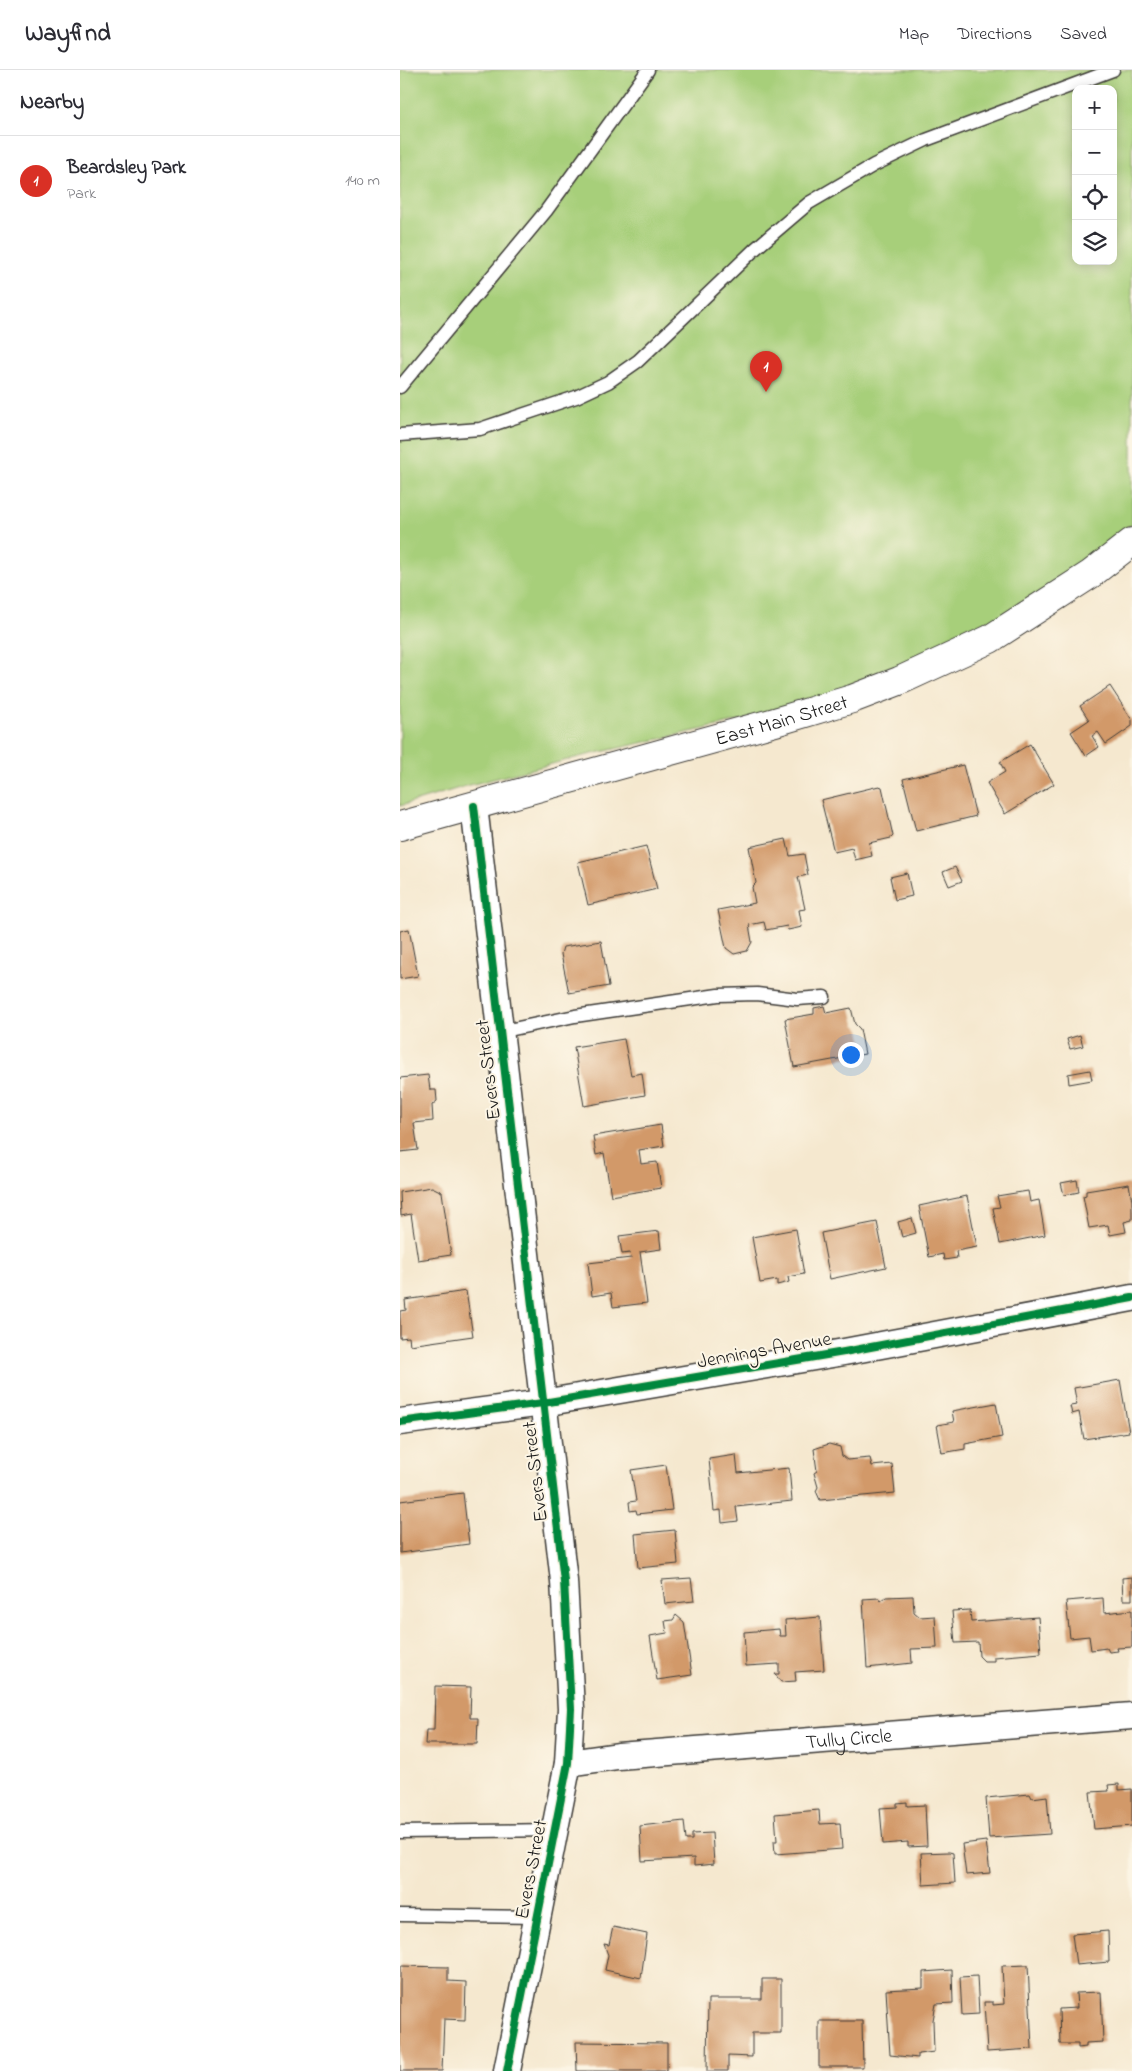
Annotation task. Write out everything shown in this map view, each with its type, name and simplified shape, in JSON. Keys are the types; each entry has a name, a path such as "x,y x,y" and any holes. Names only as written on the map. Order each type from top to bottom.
{"main road":[{"name":"East Main Street","path":"400,826 775,722 852,699 899,681 990,640 1091,574 1132,542"}],"street":[{"name":"Evers Street","path":"474,806 564,1581 571,1709 568,1762 507,2071"},
{"name":"Jennings Avenue","path":"400,1422 543,1403 844,1352 1132,1298"},
{"name":"Tully Circle","path":"568,1762 618,1756 1132,1716"}],"lane":[{"path":"400,387 546,211 648,70"},
{"path":"400,435 480,429 576,397 608,382 638,361 755,249 809,203 874,165 926,140 1113,70"},
{"path":"499,1032 575,1016 718,995 757,994 797,999 824,997"},
{"path":"400,1832 554,1830"},
{"path":"400,1915 537,1917"}],"green space":[{"path":"400,70 1132,70 1132,524 1044,593 954,653 793,709 583,756 466,786 400,806"}],"building":[{"path":"1110,686 1132,720 1132,726 1106,744 1098,732 1092,736 1099,747 1086,756 1071,732 1089,720 1080,706"},
{"path":"1030,744 1054,784 1005,814 987,783 1005,772 1000,762"},
{"path":"963,765 976,816 916,831 903,779"},
{"path":"879,786 882,787 893,836 869,843 872,856 855,860 852,848 834,852 821,800"},
{"path":"786,839 790,856 804,854 808,875 798,877 805,909 799,910 802,927 788,930 787,926 766,930 764,922 749,925 752,942 747,951 734,954 726,948 718,910 755,903 752,887 756,883 749,847"},
{"path":"646,846 657,889 588,905 578,862"},
{"path":"955,867 962,881 949,886 943,872"},
{"path":"907,873 912,896 895,900 890,877"},
{"path":"409,929 418,976 400,979 400,931"},
{"path":"601,941 609,986 569,993 561,954 563,947"},
{"path":"824,1006 826,1013 851,1008 855,1024 860,1029 865,1054 794,1067 785,1019 814,1014 814,1008"},
{"path":"1080,1035 1083,1046 1070,1049 1067,1039"},
{"path":"624,1039 631,1075 642,1073 645,1095 584,1106 574,1047"},
{"path":"1090,1070 1092,1080 1069,1084 1068,1074"},
{"path":"428,1075 430,1090 436,1090 437,1101 432,1105 433,1121 414,1123 418,1150 400,1152 400,1078"},
{"path":"661,1125 664,1146 639,1150 641,1164 657,1162 661,1188 611,1196 604,1153 596,1155 593,1136"},
{"path":"1077,1180 1079,1192 1064,1195 1061,1183"},
{"path":"1129,1184 1132,1201 1132,1220 1124,1222 1126,1232 1110,1235 1108,1225 1089,1228 1083,1196 1086,1195 1086,1191"},
{"path":"432,1187 442,1192 451,1255 418,1260 411,1214 401,1216 400,1192"},
{"path":"1028,1191 1030,1202 1039,1200 1045,1235 1000,1244 993,1208 1000,1207 997,1196"},
{"path":"967,1196 977,1247 956,1251 957,1258 944,1260 943,1254 929,1257 919,1206"},
{"path":"912,1218 916,1233 902,1237 898,1222"},
{"path":"877,1222 886,1267 830,1279 821,1233"},
{"path":"796,1229 804,1274 788,1277 789,1282 777,1285 777,1280 760,1283 752,1237"},
{"path":"659,1231 661,1249 640,1252 647,1303 613,1307 611,1293 592,1296 588,1263 631,1258 630,1253 622,1254 619,1236"},
{"path":"466,1291 473,1336 410,1345 409,1337 400,1338 400,1311 406,1310 405,1300"},
{"path":"1120,1380 1129,1432 1084,1439 1079,1412 1072,1414 1070,1406 1077,1405 1074,1388"},
{"path":"996,1403 1002,1437 965,1444 965,1449 942,1453 937,1425 954,1422 952,1411"},
{"path":"829,1444 840,1447 842,1456 847,1460 870,1458 872,1466 892,1464 895,1493 820,1500 816,1491 818,1487 814,1473 817,1471 814,1449"},
{"path":"736,1455 738,1473 789,1468 792,1501 736,1507 738,1521 722,1523 721,1510 714,1511 709,1459"},
{"path":"666,1465 672,1510 637,1514 636,1510 630,1511 629,1502 636,1501 631,1470"},
{"path":"463,1493 469,1544 400,1553 400,1501"},
{"path":"675,1530 678,1564 638,1568 635,1534"},
{"path":"1132,1577 1132,1600 1123,1600 1122,1578"},
{"path":"691,1578 694,1601 665,1604 662,1580"},
{"path":"913,1596 914,1612 920,1617 935,1616 937,1648 911,1649 912,1663 867,1668 863,1599 879,1598 881,1601 886,1597"},
{"path":"1103,1598 1104,1613 1132,1610 1132,1647 1117,1648 1118,1651 1109,1652 1107,1648 1091,1650 1089,1636 1070,1638 1066,1601"},
{"path":"970,1610 971,1622 1038,1617 1041,1653 994,1657 994,1661 984,1661 979,1656 978,1642 955,1643 952,1611"},
{"path":"676,1615 684,1622 692,1675 657,1680 650,1636 667,1633 665,1621 673,1620"},
{"path":"820,1617 824,1670 795,1672 796,1681 781,1682 775,1674 779,1674 779,1664 746,1666 744,1632 779,1629 780,1636 786,1636 785,1620"},
{"path":"435,1686 471,1687 470,1718 478,1718 477,1744 425,1744 426,1730 434,1730"},
{"path":"1119,1784 1119,1790 1132,1789 1132,1826 1094,1829 1090,1792 1109,1791 1108,1785"},
{"path":"1030,1794 1032,1798 1047,1796 1050,1834 989,1838 986,1798"},
{"path":"907,1802 907,1806 925,1805 927,1846 908,1847 908,1842 883,1844 880,1808 897,1807 897,1803"},
{"path":"819,1810 820,1824 840,1823 842,1849 775,1854 774,1841 777,1841 775,1814"},
{"path":"684,1821 686,1840 692,1840 692,1834 712,1833 714,1864 694,1866 694,1858 642,1861 640,1826"},
{"path":"986,1841 990,1873 966,1875 962,1844"},
{"path":"921,1853 953,1853 955,1883 923,1885"},
{"path":"613,1927 647,1934 641,1978 605,1970 608,1955 604,1944 609,1945"},
{"path":"1108,1931 1109,1962 1076,1965 1072,1934"},
{"path":"1028,1965 1032,2049 987,2052 984,2002 993,2002 993,2005 1004,2004 1002,1966"},
{"path":"400,1966 448,1967 448,1981 466,1982 465,2020 444,2019 442,2071 400,2071"},
{"path":"952,1970 953,2003 936,2004 933,2020 934,2052 918,2054 918,2058 890,2055 886,1990 923,1988 923,1972"},
{"path":"977,1976 979,2014 962,2015 960,1977"},
{"path":"762,1979 781,1979 781,2033 752,2033 752,2057 728,2056 728,2071 707,2071 708,1999 762,1999"},
{"path":"1101,1992 1103,2042 1086,2043 1086,2047 1078,2048 1078,2044 1060,2044 1059,2009 1077,2008 1076,1993"},
{"path":"819,2021 862,2021 863,2067 819,2067"},
{"path":"576,2042 667,2043 667,2071 577,2071"}],"cycle path":[{"path":"474,806 564,1581 571,1709 568,1763 507,2071"},
{"path":"400,1422 543,1403 844,1352 1132,1298"}],"place":[{"name":"Beardsley Park","path":"766,392"}]}
